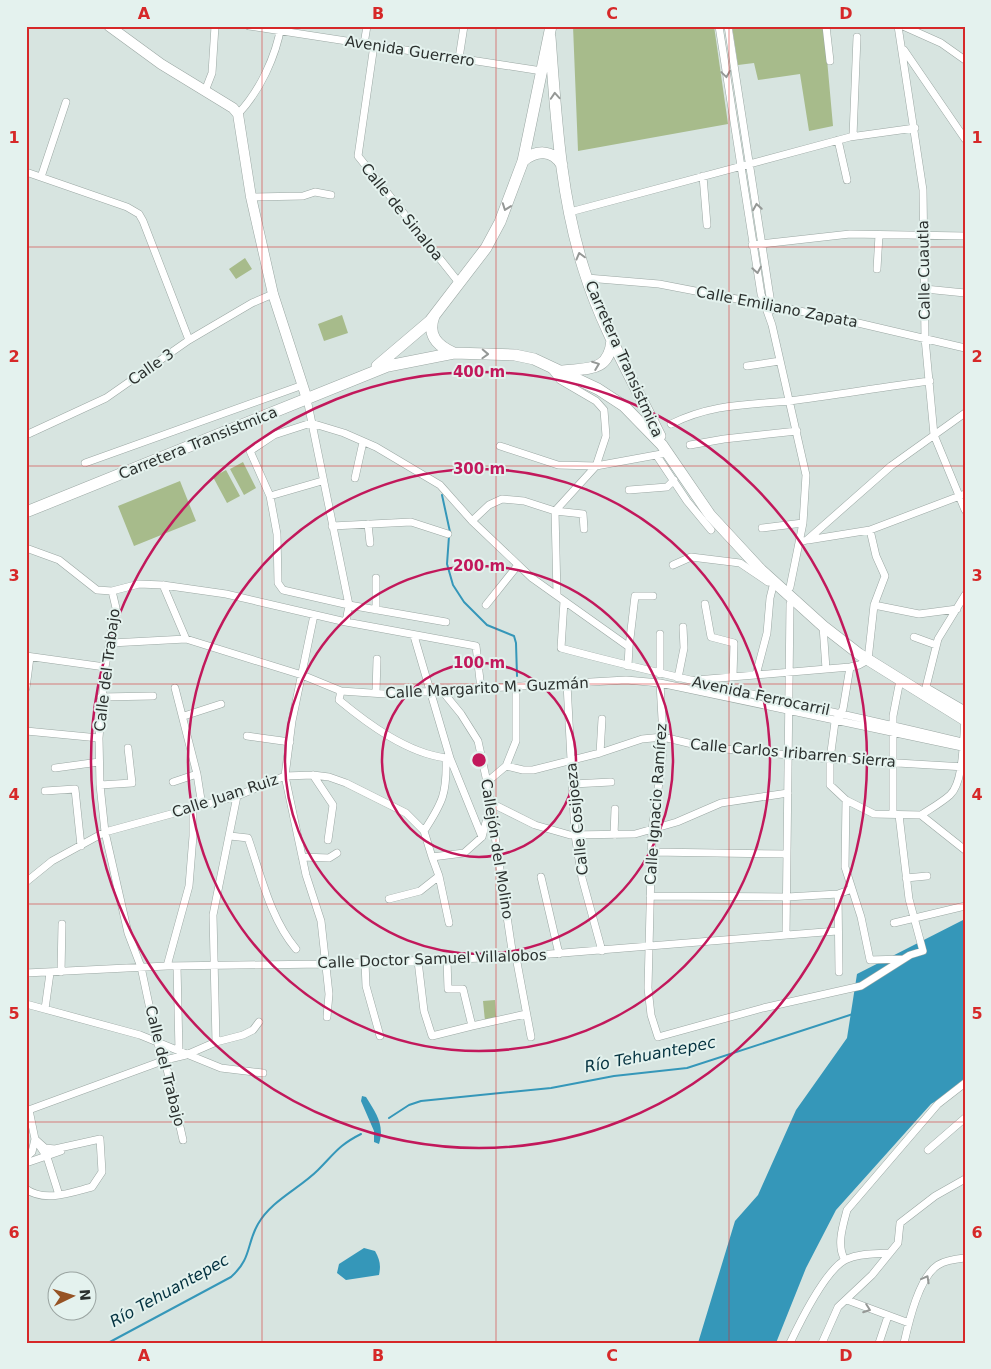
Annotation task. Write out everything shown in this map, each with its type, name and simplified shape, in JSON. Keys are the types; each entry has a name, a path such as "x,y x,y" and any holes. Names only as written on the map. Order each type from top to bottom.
{"main road":[{"name":"Carretera Transistmica","path":"369,372 389,357 435,314 486,248 500,222 523,161 550,32"},
{"name":"Carretera Transistmica","path":"550,32 562,165 570,212 587,278 612,340 660,436 662,452"},
{"path":"523,161 528,156 543,152 557,157 562,165"},
{"path":"435,314 432,333 436,342 440,347 454,353"},
{"path":"563,371 594,368 601,365 610,354 612,340"},
{"name":"Carretera Transistmica","path":"26,512 307,399 369,372 412,360 454,353 515,355 548,364 563,371 624,406 710,515 774,584 823,626 868,660 900,680 926,691 965,720"}],"street":[{"path":"109,26 119,29 161,64 233,108 238,114 252,196 273,294 307,399 322,481 349,605 346,622"},
{"path":"205,91 212,73 215,26"},
{"name":"Avenida Guerrero","path":"249,26 281,29 374,46 542,71"},
{"path":"364,44 367,26"},
{"path":"459,58 464,26"},
{"path":"719,26 730,106 763,304 772,325 806,475 803,541 790,587"},
{"path":"728,26 772,305 772,325"},
{"path":"826,26 830,61"},
{"name":"Calle Cuautla","path":"898,26 915,128 922,190 926,338 934,435 962,495 965,510"},
{"path":"903,26 941,43 965,60"},
{"path":"238,114 247,105 275,52 281,29"},
{"path":"853,136 856,37"},
{"name":"Calle de Sinaloa","path":"374,46 358,156 460,284"},
{"path":"903,48 965,139"},
{"path":"41,177 66,102"},
{"path":"730,106 740,105"},
{"path":"570,212 853,136 915,128"},
{"path":"838,140 847,180"},
{"path":"26,172 127,207 139,214 143,220 188,340"},
{"path":"703,176 707,225"},
{"path":"252,196 304,196 315,192 331,195"},
{"path":"752,245 850,234 965,236"},
{"path":"877,269 879,235"},
{"name":"Calle Emiliano Zapata","path":"587,278 659,284 772,305 965,348"},
{"path":"925,289 965,293"},
{"name":"Calle 3","path":"26,435 106,398 188,340 252,303 273,294"},
{"path":"747,366 780,361"},
{"path":"548,364 560,380 596,401 604,410 606,436 596,466 555,511 557,595"},
{"path":"671,424 693,413 717,408 930,381"},
{"path":"85,463 302,385"},
{"path":"803,541 891,466 965,413"},
{"path":"446,622 349,605 283,590 278,583 277,534 270,496 250,451 274,435 311,423 344,433 364,442 440,485 472,521 518,565 564,601 630,647"},
{"path":"690,445 724,439 797,431"},
{"path":"355,478 364,442"},
{"path":"500,446 558,465 596,466 662,452 674,480 687,502 711,530"},
{"path":"629,490 667,487 674,480"},
{"path":"270,496 322,481"},
{"path":"803,541 870,530 962,495"},
{"path":"472,521 489,505 502,499 524,501 555,511 583,514 584,529"},
{"path":"332,526 411,522 448,534"},
{"path":"762,528 803,523"},
{"path":"368,524 370,543"},
{"path":"690,681 850,667 868,660 874,605 885,576 876,556 870,530"},
{"path":"26,548 59,560 97,590 112,592"},
{"path":"673,565 691,557 740,564 774,584 766,633 756,675"},
{"path":"486,605 518,565"},
{"path":"376,578 376,610"},
{"name":"Calle del Trabajo","path":"183,1140 165,1060 157,1042 142,967 128,933 105,832 100,785 99,738 101,697 116,608 112,592 139,584 163,585 226,594 314,616 476,646 481,689"},
{"path":"163,585 186,639"},
{"path":"628,666 635,596 653,596"},
{"path":"964,599 940,634 926,691 965,710"},
{"name":"Avenida Ferrocarril","path":"564,601 561,648 690,681 841,712 894,728"},
{"path":"705,604 711,637 734,643 733,676"},
{"path":"786,935 790,604"},
{"path":"874,605 919,614 956,609"},
{"path":"314,616 285,776 306,875 321,921 329,994 327,1017"},
{"path":"823,626 826,669"},
{"path":"678,678 684,648 683,627"},
{"path":"660,634 660,674"},
{"path":"414,636 448,758 482,837"},
{"path":"914,637 936,645"},
{"name":"Calle Margarito M. Guzmán","path":"111,643 186,639 302,675 341,690 376,693 430,693 626,680 660,683 837,720 894,728"},
{"path":"26,688 28,657 105,667"},
{"path":"376,693 377,660"},
{"path":"850,667 841,712 837,720 830,760 830,785 846,800 874,814 921,815 965,850"},
{"path":"846,800 845,867 870,960 904,959 922,950 906,878 896,814 893,716 900,680"},
{"name":"Calle Ignacio Ramírez","path":"660,683 663,737 662,762 652,830 648,988 651,1015 658,1037 763,1008 861,986 904,959"},
{"name":"Calle Cosijoeza","path":"566,684 575,835 582,878 602,951"},
{"path":"175,688 184,716 202,806"},
{"path":"341,690 339,700 396,739 430,755 448,758"},
{"name":"Callejón del Molino","path":"443,692 461,714 478,741 487,782 530,1037"},
{"path":"487,782 506,766 516,740 516,693"},
{"path":"101,697 153,696"},
{"path":"184,716 221,704"},
{"path":"600,753 602,719"},
{"path":"921,815 950,795 956,787 962,767 965,720"},
{"path":"894,728 962,744"},
{"path":"26,731 99,738"},
{"path":"247,736 290,742"},
{"name":"Calle Carlos Iribarren Sierra","path":"506,766 533,770 600,753 642,739 663,737 705,748 789,754 830,760 962,767"},
{"path":"100,785 132,783 128,748"},
{"path":"448,758 447,782 442,803 424,831 446,898 449,923"},
{"path":"55,768 99,762"},
{"path":"174,782 197,774"},
{"path":"313,774 333,805 328,840"},
{"name":"Calle Juan Ruiz","path":"26,882 52,862 105,832 236,796 285,776 313,774 329,776 406,813 424,831"},
{"path":"573,784 611,782"},
{"path":"45,791 75,788 81,846"},
{"path":"432,857 464,853 482,837 490,805 534,825 575,835 614,835 635,834 652,830 721,803 788,793"},
{"path":"216,1042 214,915 236,796"},
{"path":"167,966 189,886 193,808"},
{"path":"614,835 615,809"},
{"path":"230,836 248,838 275,918 282,932 296,949"},
{"path":"652,852 787,854"},
{"path":"302,857 329,858 337,853"},
{"path":"389,899 420,891 439,876"},
{"path":"906,878 927,876"},
{"path":"541,877 559,954"},
{"path":"650,896 787,897 838,894 852,888"},
{"path":"838,894 840,923 837,932 839,972"},
{"path":"894,923 965,906"},
{"path":"61,972 62,924"},
{"name":"Calle Doctor Samuel Villalobos","path":"26,973 215,964 326,964 515,957 837,932"},
{"path":"447,960 448,989 463,989 472,1026"},
{"path":"418,961 424,1011 432,1036 526,1014"},
{"path":"365,962 366,986 380,1036"},
{"path":"178,966 178,1052"},
{"path":"45,1010 50,973"},
{"path":"26,1004 157,1042 222,1068 263,1073"},
{"path":"60,1195 47,1157 35,1139 28,1111 165,1060 186,1055 216,1042 243,1035 253,1030 259,1022"},
{"path":"845,1260 841,1254 841,1246 842,1230 847,1210 938,1104 965,1083"},
{"path":"928,1150 965,1118"},
{"path":"26,1189 34,1195 60,1195 92,1187 102,1172 100,1139 70,1146 45,1148 35,1139"},
{"path":"26,1157 32,1152 35,1139"},
{"path":"26,1163 47,1157 70,1146"},
{"path":"822,1343 838,1307 847,1300 898,1243 900,1223 935,1196 965,1179"},
{"path":"790,1343 805,1313 829,1276 845,1260 860,1255 889,1253"},
{"path":"904,1343 917,1297 931,1271 942,1262 965,1258"},
{"path":"847,1300 909,1323"},
{"path":"879,1343 888,1316"}],"green space":[{"path":"573,26 714,26 728,124 578,151"},
{"path":"732,26 824,26 833,126 809,131 800,74 758,80 754,63 738,65"},
{"path":"245,258 252,269 236,279 229,269"},
{"path":"342,315 348,333 324,341 318,324"},
{"path":"243,462 256,488 244,495 230,469"},
{"path":"226,470 240,496 227,503 213,477"},
{"path":"180,481 196,521 134,546 118,506"},
{"path":"495,1000 496,1019 485,1021 483,1001"}],"water":[{"path":"965,919 965,1083 931,1104 836,1210 806,1268 776,1343 698,1343 735,1221 758,1195 796,1110 847,1038 857,974"},
{"path":"362,1096 366,1097 378,1119 381,1131 379,1144 374,1142 374,1131 361,1101"},
{"path":"364,1248 375,1251 380,1263 379,1275 346,1280 337,1273 339,1264"}],"waterway":[{"path":"442,495 450,532"},
{"path":"449,536 447,564 453,585 464,602 487,625 514,636 517,676"},
{"name":"Río Tehuantepec","path":"389,1118 409,1105 421,1101 551,1088 614,1076 687,1068 853,1014"},
{"name":"Río Tehuantepec","path":"108,1343 231,1277 246,1257 258,1224 271,1208 311,1177 342,1146 361,1134"}]}
